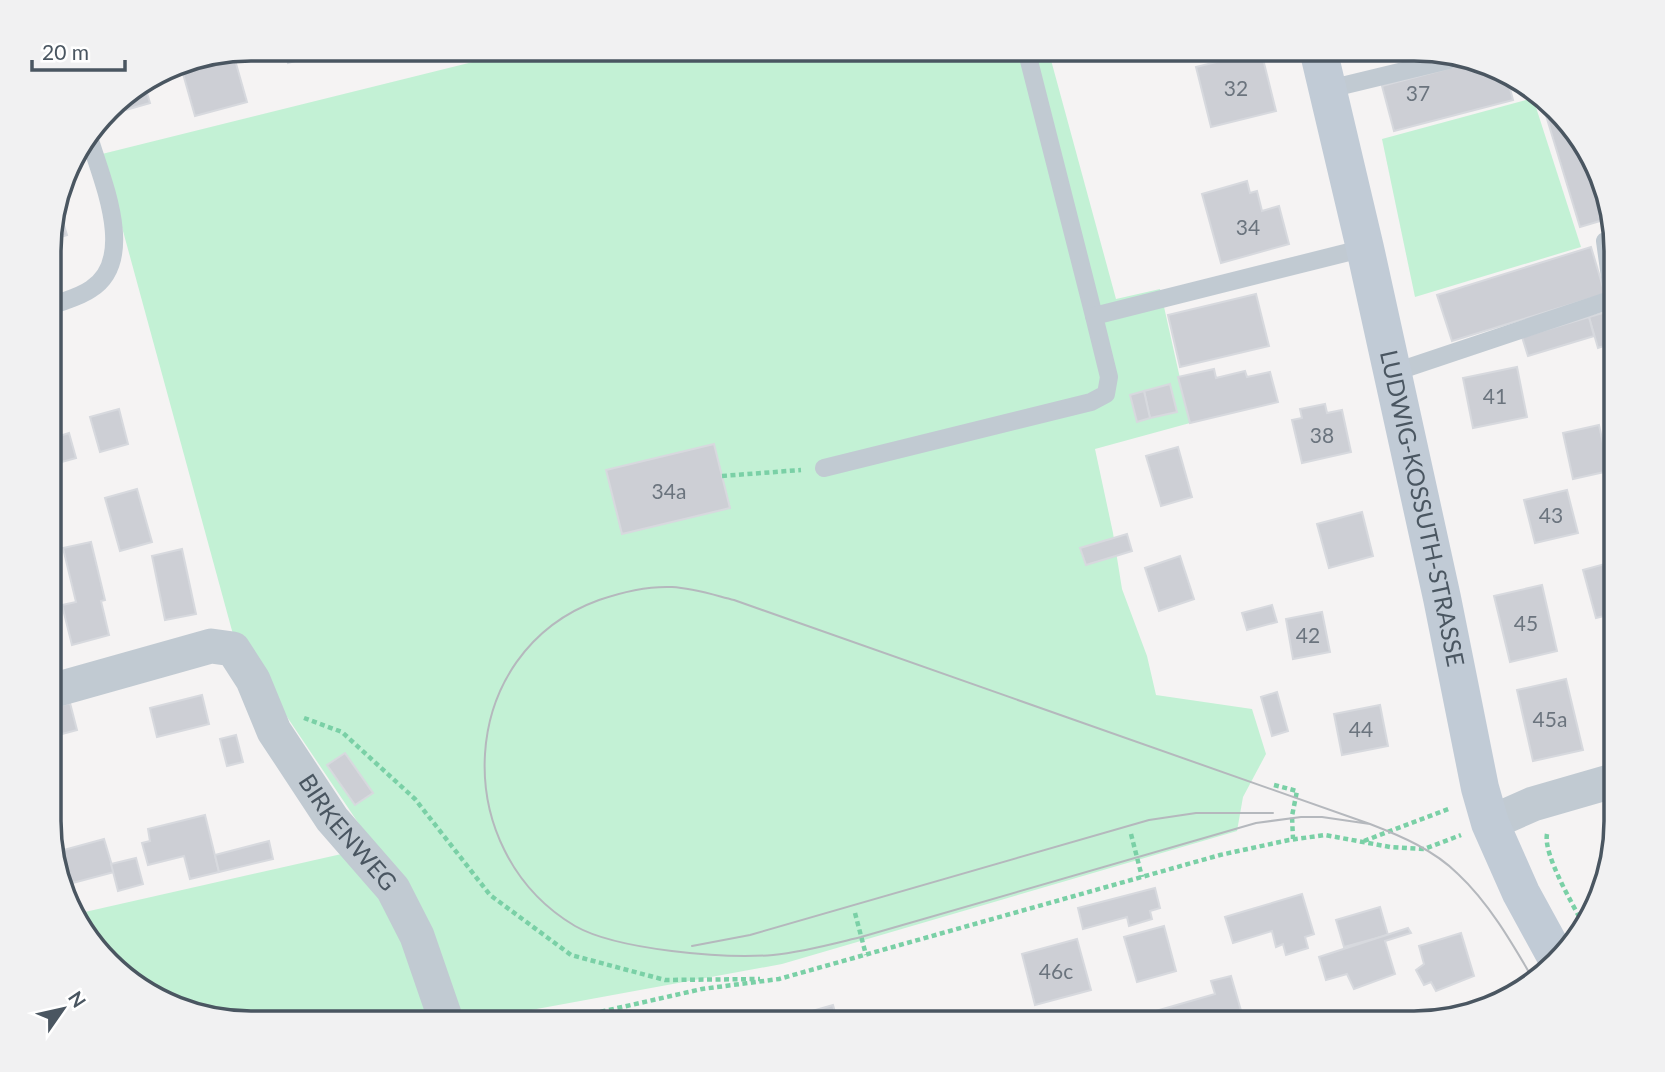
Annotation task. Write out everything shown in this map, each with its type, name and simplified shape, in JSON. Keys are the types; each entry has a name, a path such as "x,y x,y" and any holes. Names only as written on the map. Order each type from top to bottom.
{"street":[{"name":"LUDWIG-KOSSUTH-STRASSE","path":"1321,61 1442,598 1480,788 1490,823 1521,893 1552,951"},
{"name":"BIRKENWEG","path":"61,688 211,646 233,649 253,680 274,730 332,819 393,889 417,936 443,1011"},
{"path":"1490,823 1533,804 1603,784"}],"lane":[{"path":"824,468 1091,402 1106,394 1109,377 1029,61"},
{"path":"1329,89 1437,63"},
{"path":"61,302 92,289 111,267 115,222 92,147"},
{"path":"1094,316 1365,248"},
{"path":"1392,373 1603,302"}],"path":[{"path":"722,477 824,468"},
{"path":"274,730 305,718 342,733 415,799 490,895 570,955 665,980 779,979"},
{"path":"1275,785 1297,791 1292,816 1293,839"},
{"path":"1362,842 1455,807"},
{"path":"606,1011 702,989 779,979 1220,855 1293,839 1325,835 1390,847 1424,849 1490,823"},
{"path":"1131,834 1142,877"},
{"path":"855,914 866,955"}],"green space":[{"path":"477,61 1051,61 1116,299 1160,289 1190,423 1095,449 1122,589 1147,656 1156,695 1252,709 1266,754 1243,797 1237,831 782,964 528,1011 456,1011 400,885 234,638 102,154"},
{"path":"1528,99 1535,105 1581,247 1415,297 1382,139"},
{"path":"346,853 389,911 430,1011 251,1011 202,1004 156,985 126,964 108,946 85,912"}],"building":[{"path":"1220,61 1264,61 1276,111 1211,127 1196,67"},
{"path":"236,62 247,102 195,116 183,74"},
{"path":"1456,66 1487,76 1509,87 1513,100 1394,131 1382,86"},
{"path":"147,92 150,103 123,111"},
{"path":"1546,115 1578,156 1597,202 1601,221 1580,227"},
{"path":"1247,181 1250,193 1257,191 1262,211 1279,206 1289,244 1221,263 1202,194"},
{"path":"63,224 67,235 62,237"},
{"path":"1591,247 1603,287 1603,295 1452,341 1437,295"},
{"path":"1256,294 1269,346 1180,367 1168,315"},
{"path":"1603,313 1603,346 1598,348 1589,317"},
{"path":"1589,317 1594,336 1528,356 1522,337"},
{"path":"1517,367 1527,417 1473,428 1463,378"},
{"path":"1214,369 1216,378 1245,371 1247,377 1270,372 1278,402 1190,423 1178,377"},
{"path":"1170,384 1177,412 1150,418 1144,391"},
{"path":"1144,391 1150,418 1137,422 1130,395"},
{"path":"1325,404 1327,413 1342,410 1351,452 1302,463 1292,420 1302,418 1300,409"},
{"path":"119,409 128,444 100,452 90,417"},
{"path":"1599,425 1603,443 1603,472 1573,479 1563,433"},
{"path":"69,433 76,458 61,462 61,436"},
{"path":"714,444 730,508 622,534 606,470"},
{"path":"1178,447 1192,497 1161,506 1146,456"},
{"path":"137,489 152,542 120,551 105,498"},
{"path":"1567,490 1578,533 1535,543 1524,500"},
{"path":"1362,512 1373,556 1329,568 1317,524"},
{"path":"1127,534 1132,551 1086,565 1080,548"},
{"path":"91,542 105,600 101,601 109,635 72,645 62,605 76,602 63,548"},
{"path":"182,549 196,614 165,620 152,556"},
{"path":"1180,556 1194,599 1159,611 1145,568"},
{"path":"1603,565 1603,616 1596,618 1583,570"},
{"path":"1542,585 1557,651 1510,662 1494,596"},
{"path":"1272,605 1277,622 1247,630 1242,613"},
{"path":"1322,612 1330,652 1293,659 1286,619"},
{"path":"1566,679 1583,750 1533,761 1517,690"},
{"path":"1277,692 1288,731 1272,736 1261,697"},
{"path":"202,695 209,724 157,737 150,708"},
{"path":"70,703 77,730 61,734 61,705"},
{"path":"1380,705 1388,746 1342,755 1334,714"},
{"path":"236,735 243,762 227,766 220,739"},
{"path":"345,753 373,793 355,805 327,765"},
{"path":"205,815 219,872 190,879 184,856 148,865 142,843 150,841 148,829"},
{"path":"104,839 114,872 72,883 64,850"},
{"path":"269,841 273,859 219,872 215,855"},
{"path":"136,858 143,884 118,891 111,864"},
{"path":"1155,888 1160,908 1150,911 1152,919 1129,926 1127,917 1083,929 1078,908"},
{"path":"1302,894 1314,934 1305,937 1308,948 1286,955 1283,944 1276,947 1272,931 1233,943 1225,917"},
{"path":"1380,907 1388,935 1344,947 1336,920"},
{"path":"1164,926 1176,971 1137,982 1124,937"},
{"path":"1408,928 1411,933 1385,941 1395,974 1354,989 1347,974 1326,980 1319,957"},
{"path":"1461,933 1474,976 1436,991 1431,982 1424,985 1416,970 1424,964 1419,946"},
{"path":"1077,939 1091,990 1035,1005 1022,954"},
{"path":"1231,976 1241,1010 1159,1010 1215,994 1211,981"},
{"path":"833,1005 835,1011 814,1011"}],"tram line":[{"path":"663,587 680,588 734,600 1370,824 1322,817 1256,823 828,945 773,955 700,954 643,947 594,934 575,926 533,892 504,850 488,803 485,754 494,706 516,662 551,626 599,600 626,592 663,587"},
{"path":"692,946 750,935 1149,820 1196,813 1273,813"},
{"path":"1370,824 1405,839 1449,865 1480,898 1529,972"}]}
